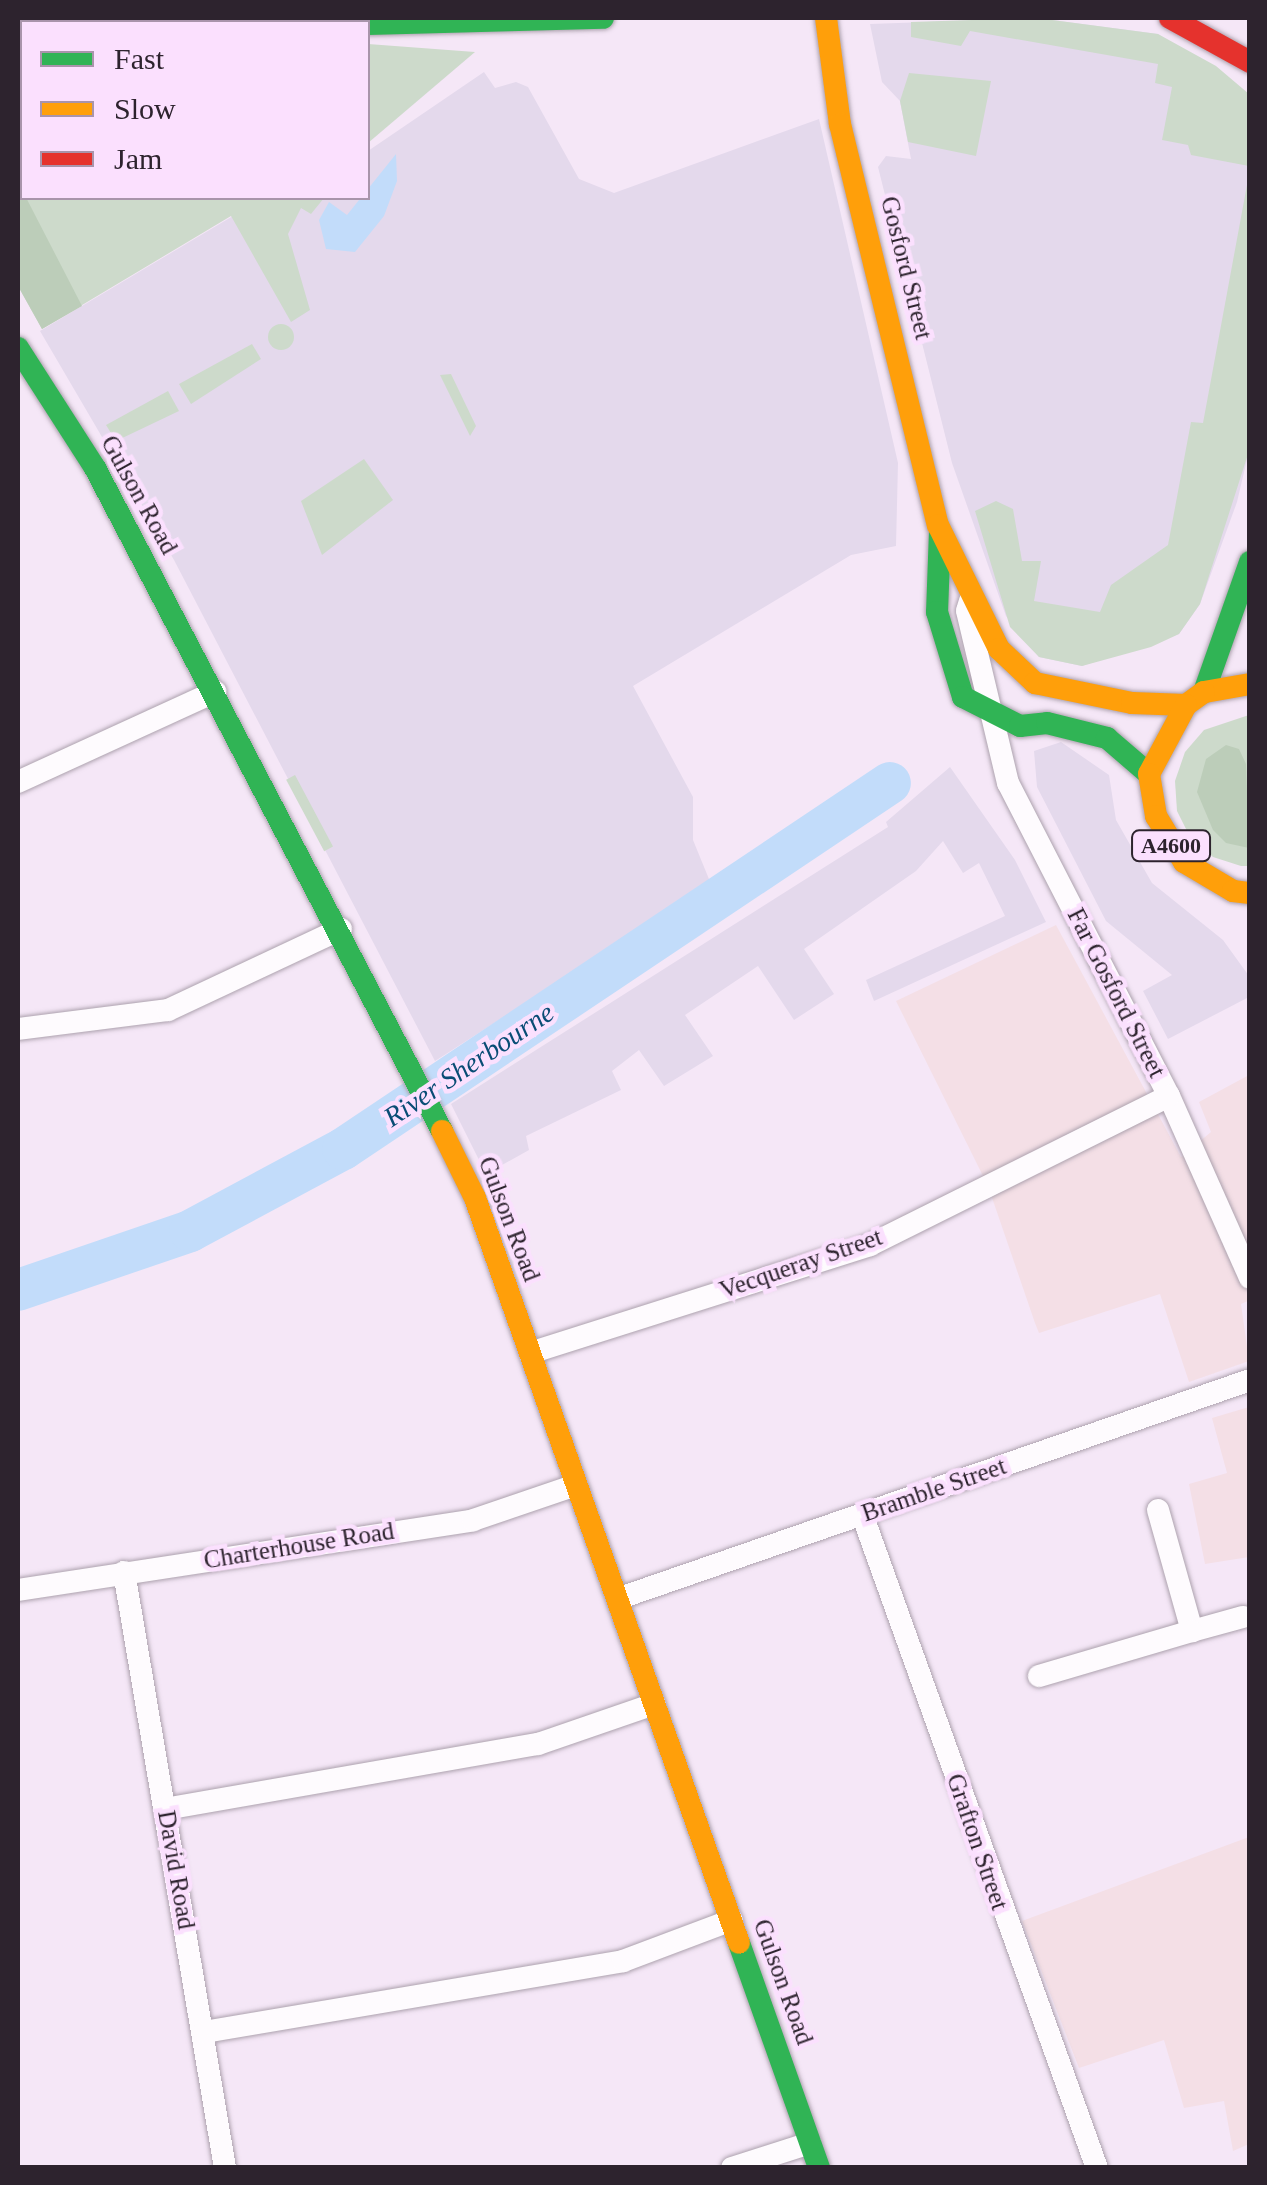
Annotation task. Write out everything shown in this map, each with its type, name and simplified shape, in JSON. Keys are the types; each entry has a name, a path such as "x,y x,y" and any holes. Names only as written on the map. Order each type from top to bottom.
{"main road":[{"path":"370,24 602,18"},
{"name":"Gosford Street","path":"826,18 840,124 940,531 999,649 1029,679"},
{"path":"1170,18 1250,62"},
{"name":"Gulson Road","path":"18,348 95,468 341,929 475,1198 819,2168"},
{"name":"Gosford Street","path":"940,531 934,568 947,661 963,697 990,706 1020,726 1047,723 1107,738 1148,774"},
{"path":"1148,774 1195,698 1250,562"},
{"path":"1029,679 1132,703 1195,698 1250,684"},
{"name":"A4600","path":"1148,774 1166,840 1184,862 1241,892 1250,913"}],"street":[{"name":"Gosford Street","path":"973,593 967,611 990,706"},
{"path":"990,706 1003,689 1029,679"},
{"path":"18,782 215,692"},
{"name":"Far Gosford Street","path":"990,706 1008,783 1169,1096 1250,1278"},
{"path":"18,1029 168,1010 341,929"},
{"name":"Vecqueray Street","path":"530,1353 870,1245 1169,1096"},
{"name":"Bramble Street","path":"617,1599 1250,1380"},
{"name":"Charterhouse Road","path":"18,1590 473,1520 576,1485"},
{"path":"1158,1510 1192,1631"},
{"name":"Grafton Street","path":"862,1514 1097,2168"},
{"name":"David Road","path":"124,1572 225,2168"},
{"path":"1039,1676 1244,1617"},
{"path":"165,1808 538,1744 654,1704"},
{"path":"204,2032 623,1960 732,1920"},
{"path":"732,2168 810,2143"}],"shaded area":[{"path":"1037,18 1158,34 1249,94 1249,451 1237,502 1200,604 1179,634 1082,666 1039,657 1006,616 952,463 878,167 886,156 911,159 900,101 882,82 870,24"},
{"path":"484,72 495,88 516,82 528,87 579,179 614,193 819,119 898,463 896,546 851,555 633,686 693,797 693,840 711,884 435,1061 174,560 40,331 260,200 370,200 370,150"},
{"path":"1061,742 1109,775 1116,820 1152,883 1223,940 1249,976 1249,997 1168,1039 1143,991 1172,975 1106,921 1037,787 1034,751"},
{"path":"950,767 1015,860 1046,922 874,1001 866,980 1005,916 979,863 963,873 943,841 916,871 804,949 834,994 794,1020 758,966 685,1015 713,1056 664,1086 639,1050 612,1071 621,1090 526,1136 529,1150 486,1174 451,1104 888,827 886,822"},
{"path":"1056,925 1181,1157 1211,1132 1199,1102 1249,1075 1250,1300 1241,1304 1249,1361 1189,1382 1160,1294 1039,1333 988,1186 896,1001"},
{"path":"1249,1407 1249,1557 1205,1564 1189,1484 1227,1473 1212,1418"},
{"path":"1249,1837 1249,2144 1233,2151 1224,2101 1184,2108 1164,2040 1079,2068 1022,1921"}],"green space":[{"path":"18,18 111,18 20,20 18,76"},
{"path":"1037,18 1158,34 1216,66 1249,94 1249,166 1191,155 1188,145 1162,140 1172,87 1155,83 1158,64 970,31 961,46 911,37 911,22"},
{"path":"370,44 475,52 370,141"},
{"path":"909,73 991,81 976,156 908,142 900,101"},
{"path":"1249,174 1249,451 1200,604 1179,634 1151,647 1082,666 1039,657 1010,627 975,511 996,501 1013,509 1022,561 1041,561 1034,601 1100,612 1111,585 1168,545 1191,422 1203,423"},
{"path":"18,182 20,200 27,200 82,306 42,329 18,286"},
{"path":"21,200 322,200 311,214 301,208 288,234 310,310 291,322 231,216 42,329 18,286"},
{"path":"281,324 290,328 294,337 290,346 281,350 272,346 268,337 272,328"},
{"path":"252,344 261,359 191,404 179,384"},
{"path":"451,374 476,426 470,436 440,375"},
{"path":"168,391 179,411 116,441 106,425"},
{"path":"364,459 393,500 322,555 301,501"},
{"path":"1249,715 1249,866 1241,866 1213,857 1190,837 1177,811 1175,781 1185,752 1204,730"},
{"path":"1226,745 1239,749 1246,764 1249,848 1226,843 1213,830 1197,792 1206,759"},
{"path":"295,775 333,847 324,851 286,780"}],"water":[{"path":"396,154 397,181 384,216 355,252 326,249 319,220 329,202 347,215 359,200 370,200 370,186"}],"waterway":[{"name":"River Sherbourne","path":"18,1290 190,1231 343,1149 890,783"}],"traffic: fast":[{"path":"186,20 194,18"},
{"path":"370,24 603,18"},
{"path":"18,348 95,468 442,1131"},
{"path":"940,531 937,612 963,697 1020,726 1047,723 1107,738 1149,774"},
{"path":"1204,692 1250,562"},
{"path":"739,1943 819,2168"}],"traffic: slow":[{"path":"298,18 322,20"},
{"path":"826,18 840,124 938,525 999,649 1035,683 1132,703 1186,705"},
{"path":"1250,684 1204,692 1186,705 1149,774 1156,816 1184,862 1233,891 1250,893"},
{"path":"442,1131 475,1198 739,1943"}],"traffic: jam":[{"path":"1170,18 1250,62"}]}
